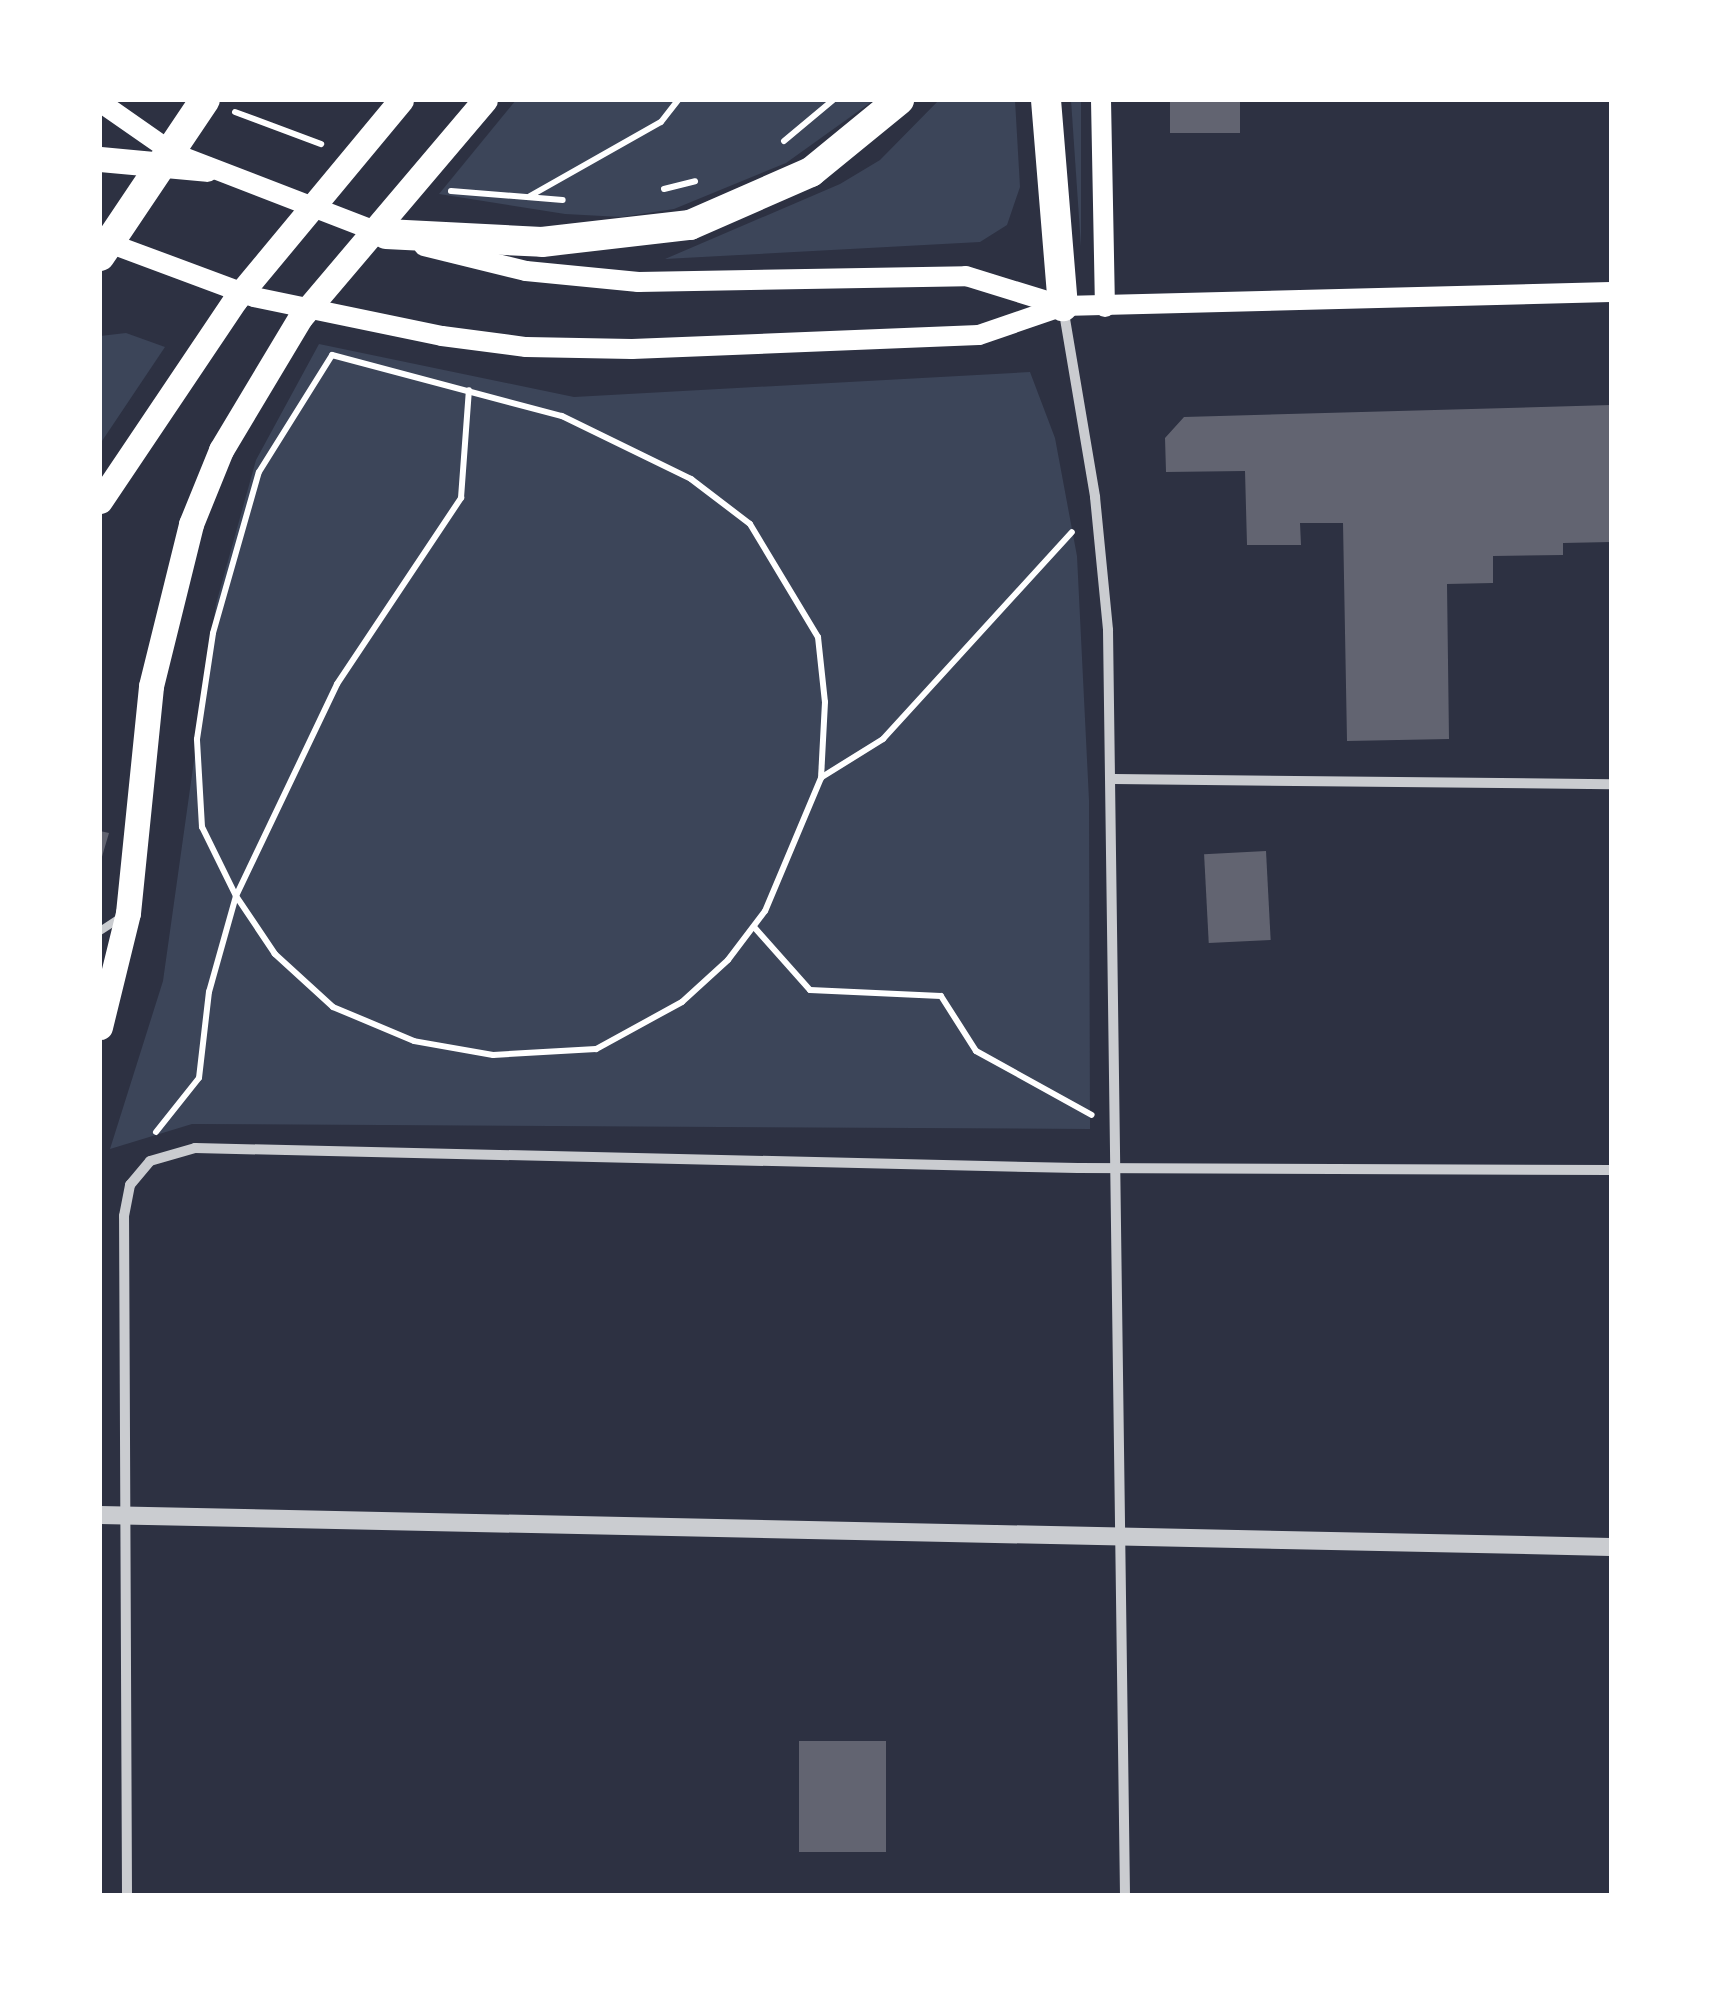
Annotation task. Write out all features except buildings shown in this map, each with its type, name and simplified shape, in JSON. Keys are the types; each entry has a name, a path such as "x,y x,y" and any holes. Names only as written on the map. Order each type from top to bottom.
{"highway":[{"path":"100,256 206,100"},
{"path":"386,234 542,242 690,225 811,172 899,100"},
{"path":"1046,100 1063,306"}],"main road":[{"path":"100,502 190,362 401,100"},
{"path":"100,1027 128,913 140,758 172,592 191,524 259,380 336,272 484,100"},
{"path":"1101,100 1105,307"},
{"path":"100,102 150,140 216,172 386,234 493,264 585,279 697,284 966,276 1063,306 1105,307 1611,292"},
{"path":"100,159 216,172"},
{"path":"100,240 254,297 354,320 559,349 978,335 1063,306"}],"street":[{"path":"1063,306 1096,497 1114,780 1125,1895"},
{"path":"1114,780 1611,784"},
{"path":"126,1895 130,1516 127,1199 150,1161 195,1148 1118,1168 1611,1170"},
{"path":"100,1515 1122,1542 1611,1547"}],"lane":[{"path":"100,931 128,913"}],"path":[{"path":"529,196 660,122 678,100"},
{"path":"772,146 833,100"},
{"path":"649,192 712,174"},
{"path":"450,191 582,200"},
{"path":"332,355 469,390 562,416 691,479 750,524 818,637 825,702 821,778 754,927 694,992 646,1026 596,1049 493,1055 414,1041 333,1007 275,954 236,896 202,827 197,739 213,632 259,472 332,355"},
{"path":"195,1148 155,1132 199,1078 209,992 236,896 337,684 461,498 469,390"},
{"path":"821,778 883,739 1056,556 1096,497"},
{"path":"754,927 810,990 942,996 976,1051 1117,1129"}],"shaded area":[{"path":"516,100 874,100 786,163 674,209 621,217 565,214 439,194"},
{"path":"939,100 1015,100 1020,187 1007,225 980,242 665,259 840,184 880,160"},
{"path":"1071,100 1081,100 1081,247"},
{"path":"126,333 165,347 100,444 100,336"},
{"path":"319,344 574,397 1030,372 1055,438 1077,556 1089,800 1090,1129 192,1124 110,1149 163,981 216,604 256,460"}]}
